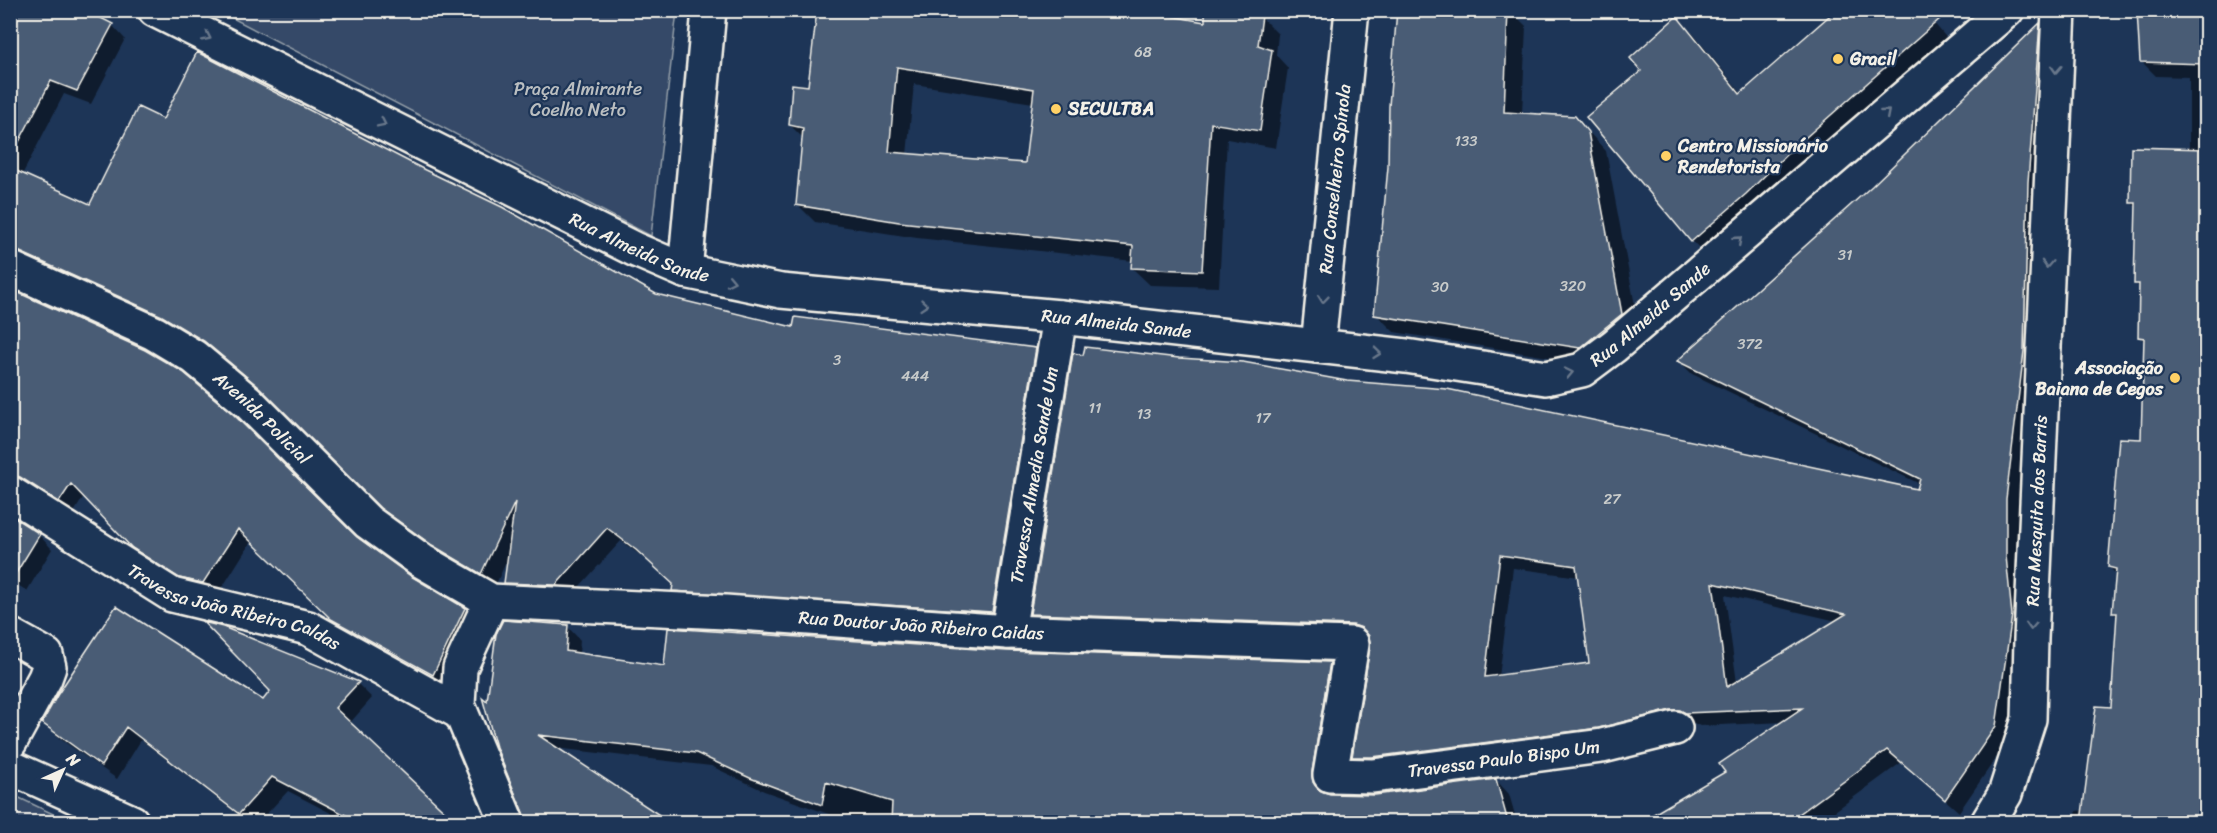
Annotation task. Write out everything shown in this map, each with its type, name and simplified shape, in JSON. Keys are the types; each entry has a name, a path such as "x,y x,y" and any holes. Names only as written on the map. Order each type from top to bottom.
{"street":[{"name":"Rua Almeida Sande","path":"155,10 625,244 685,271 781,291 1060,317 1406,356 1546,378 1582,370 1614,346 2007,10"},
{"path":"685,271 709,10"},
{"name":"Rua Conselheiro Spínola","path":"1318,346 1352,10"},
{"name":"Rua Mesquita dos Barris","path":"1988,822 2005,794 2030,719 2031,627 2059,10"},
{"name":"Avenida Policial","path":"10,268 154,333 194,357 247,402 368,522 422,561 491,601"},
{"name":"Travessa Almedia Sande Um","path":"1008,632 1060,317"},
{"name":"Travessa João Ribeiro Caldas","path":"10,493 172,595 308,628 461,713"},
{"path":"491,601 460,668 458,705 507,822"},
{"name":"Rua Doutor João Ribeiro Caidas","path":"491,601 725,612 1008,632 1352,644 1330,775"},
{"path":"10,635 46,655 49,667 10,742"},
{"name":"Travessa Paulo Bispo Um","path":"1330,775 1372,777 1602,746 1675,728"},
{"path":"10,767 132,822"}],"green space":[{"name":"Praça Almirante Coelho Neto","path":"219,11 677,11 651,236"},
{"path":"11,794 70,822 11,822"}],"building":[{"path":"10,10 85,10 113,24 77,91 51,81 10,159"},
{"path":"817,10 1038,10 1101,17 1102,10 1137,10 1205,22 1205,10 1229,10 1262,16 1258,45 1272,50 1260,131 1211,123 1202,271 1131,268 1133,246 899,222 796,205 803,128 789,125 792,84 808,86","holes":["897,67 1034,89 1025,163 889,152"]},
{"path":"1397,10 1508,10 1504,112 1575,116 1588,132 1622,314 1580,348 1374,315 1388,167 1389,106"},
{"path":"1836,10 1950,10 1691,242 1586,117 1641,71 1630,58 1677,16 1740,94"},
{"path":"2137,10 2206,10 2206,64 2140,62"},
{"path":"2040,23 2028,182 2024,351 2006,499 2006,556 2012,615 1996,726 1945,800 1887,750 1788,822 1640,822 1725,772 1719,764 1802,708 1685,713 1680,710 1671,710 1599,728 1372,757 1352,757 1370,647 1369,636 1362,628 1353,625 1030,614 1073,353 1083,355 1085,347 1179,358 1243,362 1347,381 1447,389 1917,489 1920,479 1677,361 1872,186","holes":["1500,555 1576,566 1589,663 1485,677","1713,583 1846,614 1727,687"]},
{"path":"197,52 425,170 502,207 656,294 793,327 795,317 1036,348 992,612 672,591 673,584 636,550 607,528 556,585 504,583 515,502 481,574 432,545 380,508 260,388 204,341 162,316 18,251 10,250 10,168 90,204 138,107 163,119"},
{"path":"2131,147 2206,149 2206,822 2081,822 2096,706 2111,707 2117,613 2112,613 2116,569 2108,567 2119,438 2141,439 2144,338 2138,337 2139,284 2134,284 2136,203 2130,203"},
{"path":"10,289 145,350 183,372 234,415 357,537 411,576 465,608 433,675 331,619 238,529 203,583 179,578 132,548 71,484 59,502 20,477 10,474"},
{"path":"10,515 40,534 10,583"},
{"path":"116,606 263,700 270,691 203,622 223,627 359,682 335,708 456,822 359,822 272,777 239,814 126,727 101,766 42,723 58,694"},
{"path":"503,620 568,625 566,651 664,666 668,628 1007,651 1330,662 1312,772 1313,782 1319,790 1330,794 1375,795 1496,779 1508,822 891,822 892,802 826,782 822,805 750,778 696,753 538,735 670,822 525,822 496,747 482,697 487,701 496,634"}],"place":[{"name":"Gracil","path":"1838,59"},
{"name":"SECULTBA","path":"1056,109"},
{"name":"Centro Missionário Rendetorista","path":"1666,156"},
{"name":"Associação Baiana de Cegos","path":"2175,378"}]}
